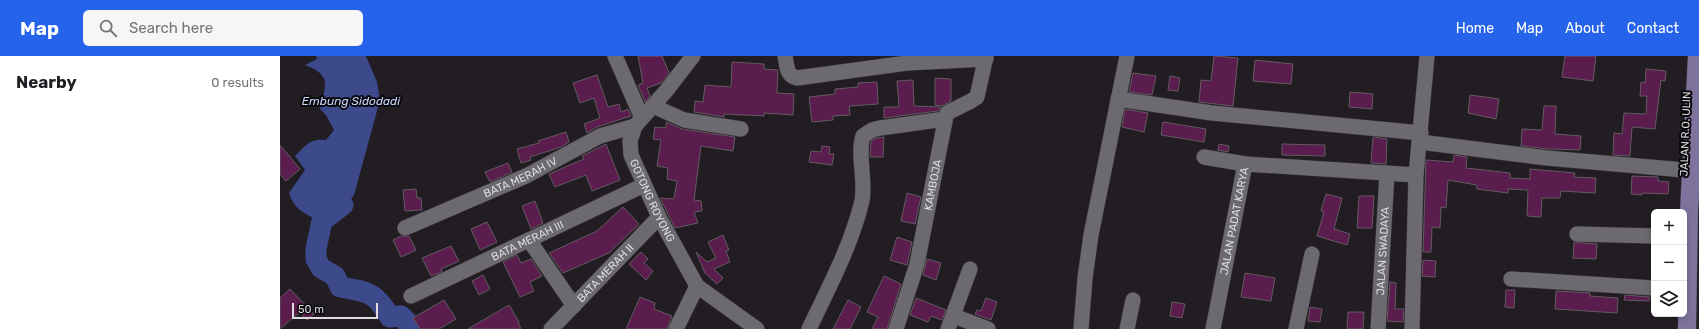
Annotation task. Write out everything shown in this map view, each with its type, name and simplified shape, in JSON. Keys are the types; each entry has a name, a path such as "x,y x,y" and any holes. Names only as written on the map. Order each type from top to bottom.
{"main road":[{"name":"JALAN R.O. ULIN","path":"1687,56 1684,170 1690,212"},
{"name":"JALAN R.O. ULIN","path":"1687,329 1690,212 1698,56"},
{"path":"1677,329 1678,317"}],"street":[{"path":"615,56 639,122"},
{"name":"GOTONG ROYONG","path":"693,56 666,91 639,122 630,148 631,154 659,216 697,286 757,329"},
{"path":"785,56 788,72 793,77 797,78 907,63 986,58 977,97 947,113 945,119 880,128 872,130 863,136 861,146 863,188 862,201 846,249 809,329"},
{"path":"1081,329 1086,265 1127,56"},
{"path":"1412,329 1416,175 1427,56"},
{"path":"1118,99 1212,113 1420,137 1540,157 1684,170"},
{"path":"653,106 684,120 741,130"},
{"name":"KAMBOJA","path":"896,329 917,264 945,119"},
{"name":"BATA MERAH IV","path":"405,228 526,176 600,136 639,122"},
{"path":"1204,157 1245,164"},
{"name":"JALAN PADAT KARYA","path":"1213,329 1245,164 1416,175"},
{"name":"JALAN SWADAYA","path":"1378,329 1387,174"},
{"name":"BATA MERAH III","path":"411,296 644,185"},
{"name":"BATA MERAH II","path":"551,329 659,216"},
{"path":"1577,234 1651,236"},
{"path":"530,240 574,306"},
{"path":"1296,329 1312,254"},
{"path":"970,269 951,322 988,329"},
{"path":"1511,279 1651,288"},
{"path":"676,329 697,286"},
{"path":"1127,329 1133,300"}],"water":[{"name":"Embung Sidodadi","path":"316,56 366,56 377,82 380,100 354,195 341,212 327,225 299,209 295,205 289,193 305,170 295,156 312,141 326,140 334,130 326,115 320,109 325,87 323,77 314,69 305,65 317,59"}],"building":[{"path":"638,56 662,56 669,73 661,83 647,88 650,96 645,102 638,85 643,83"},
{"path":"1214,56 1238,58 1233,106 1199,102 1201,80 1211,81"},
{"path":"1565,56 1596,56 1593,81 1562,77"},
{"path":"1255,60 1293,64 1291,84 1253,81"},
{"path":"732,62 764,64 764,69 778,70 777,93 794,94 793,115 764,113 764,116 724,114 724,117 694,112 695,101 703,102 705,85 731,87"},
{"path":"1646,69 1666,71 1665,81 1661,80 1655,129 1632,127 1630,156 1613,155 1614,133 1622,134 1624,113 1646,114 1647,96 1640,96 1641,82 1645,83"},
{"path":"1133,73 1156,76 1152,95 1129,92"},
{"path":"597,75 608,107 619,104 621,112 628,109 631,116 597,127 587,133 584,124 600,118 594,98 580,103 573,83"},
{"path":"1170,76 1180,78 1178,91 1168,90"},
{"path":"935,78 951,79 951,101 942,106 935,105"},
{"path":"913,80 914,106 941,107 938,111 884,118 884,107 899,107 897,81"},
{"path":"877,82 878,104 849,106 850,115 833,116 833,120 812,122 809,97 835,94 835,89 858,87 858,83"},
{"path":"1350,92 1373,94 1372,109 1349,107"},
{"path":"1470,95 1499,99 1496,119 1468,113"},
{"path":"1544,106 1556,106 1555,134 1581,136 1580,150 1521,146 1522,129 1542,130"},
{"path":"1125,109 1148,113 1144,132 1122,127"},
{"path":"666,122 682,129 735,137 733,151 701,146 694,200 701,201 702,211 694,212 698,223 675,228 660,198 674,199 677,181 667,179 668,168 657,166 661,140 653,139 655,127 666,128"},
{"path":"1163,122 1206,129 1204,142 1161,135"},
{"path":"566,132 569,142 561,147 530,157 531,160 521,163 517,149 539,143 538,141"},
{"path":"884,137 883,157 870,157 871,141 876,138"},
{"path":"1373,137 1387,139 1386,164 1371,163"},
{"path":"606,144 620,180 592,191 586,175 555,187 549,174 584,159 582,156"},
{"path":"1219,144 1229,146 1228,152 1218,150"},
{"path":"1282,144 1325,145 1325,156 1282,155"},
{"path":"280,145 300,169 286,181 280,174"},
{"path":"822,146 830,147 829,154 834,154 832,165 809,162 811,151 821,152"},
{"path":"1454,155 1467,157 1466,168 1510,173 1510,178 1530,179 1530,169 1575,173 1574,177 1596,178 1595,193 1561,191 1560,198 1542,198 1541,217 1527,216 1528,190 1508,189 1508,193 1477,189 1477,185 1448,180 1446,208 1441,207 1440,228 1432,227 1431,252 1423,252 1426,160 1453,162"},
{"path":"508,163 512,172 490,182 485,172"},
{"path":"1632,176 1658,177 1658,181 1669,182 1668,194 1631,194"},
{"path":"416,189 417,198 421,198 422,210 405,211 403,190"},
{"path":"907,193 921,197 915,224 901,221"},
{"path":"1326,194 1342,198 1334,229 1350,234 1347,245 1317,236 1324,212 1321,211"},
{"path":"1359,196 1374,196 1372,228 1357,228"},
{"path":"535,201 543,223 531,229 522,206"},
{"path":"623,207 639,224 611,252 563,273 549,253 597,231"},
{"path":"487,222 497,242 480,250 471,229"},
{"path":"723,235 729,250 726,251 730,262 714,269 723,278 717,284 705,273 696,252 707,262 716,258 708,242"},
{"path":"401,236 409,236 416,250 401,257 393,240"},
{"path":"897,237 912,242 907,265 890,260"},
{"path":"1574,242 1597,244 1596,259 1573,258"},
{"path":"451,246 459,261 441,269 442,272 431,276 422,258"},
{"path":"641,252 648,259 644,263 653,271 646,280 629,264"},
{"path":"517,255 521,263 531,259 542,276 530,282 534,291 520,297 503,262"},
{"path":"927,259 941,263 936,280 923,275"},
{"path":"1423,260 1436,261 1435,277 1422,276"},
{"path":"1245,273 1275,278 1271,301 1241,297"},
{"path":"483,275 490,289 479,295 472,281"},
{"path":"884,276 901,284 887,329 872,329 878,317 867,312"},
{"path":"1390,282 1396,283 1395,309 1404,309 1403,322 1387,321"},
{"path":"290,289 314,314 307,320 300,312 280,329 280,298"},
{"path":"1506,290 1515,290 1514,308 1505,307"},
{"path":"1556,291 1590,293 1590,296 1618,298 1617,313 1555,309"},
{"path":"1625,295 1650,297 1649,301 1624,300"},
{"path":"640,297 655,303 654,309 672,316 667,329 626,329"},
{"path":"916,298 946,310 942,320 931,316 928,322 910,315"},
{"path":"986,298 997,302 991,320 975,314 977,310 981,311"},
{"path":"444,300 456,319 439,329 420,329 413,318"},
{"path":"848,300 861,307 850,329 833,329"},
{"path":"1172,302 1185,304 1182,318 1170,316"},
{"path":"509,305 519,322 521,329 468,329"},
{"path":"1310,307 1322,309 1320,322 1308,321"},
{"path":"1348,312 1364,312 1363,329 1347,329"}],"waterway":[{"path":"343,205 322,221 316,249 316,259 321,268 335,276 340,287 357,290 375,297 390,317 401,316 407,322 409,329"}]}
